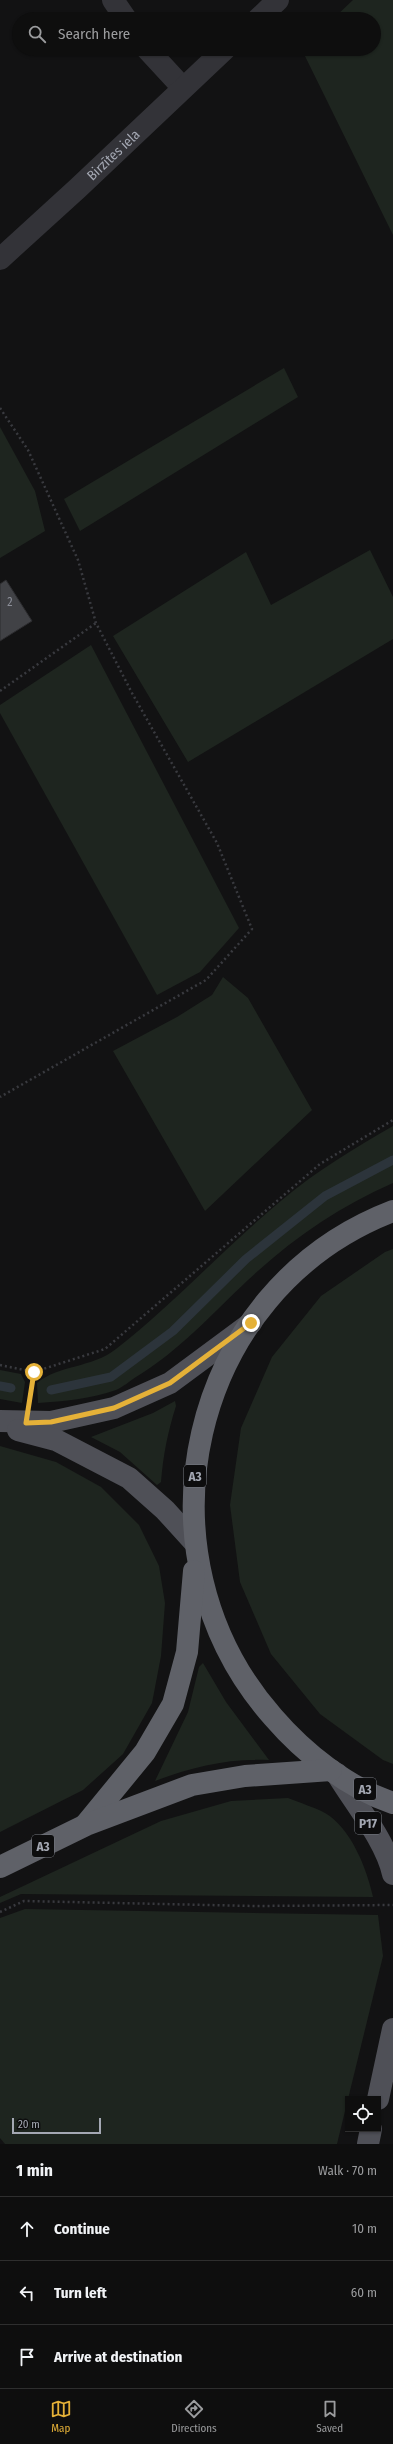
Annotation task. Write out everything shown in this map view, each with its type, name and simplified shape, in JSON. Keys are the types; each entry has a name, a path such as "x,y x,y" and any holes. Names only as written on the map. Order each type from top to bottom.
{"highway":[{"name":"A3","path":"86,1825 145,1752 173,1704 187,1652 195,1548 193,1497 198,1451 209,1406 227,1363 251,1323 277,1291 307,1262 341,1237 393,1211"},
{"name":"A3","path":"195,1548 208,1604 228,1653 256,1698 290,1737 334,1772 393,1803"},
{"name":"A3","path":"0,1867 86,1825 159,1796 212,1780 334,1772"}],"main road":[{"path":"0,1421 26,1423 51,1422 114,1408 170,1383 251,1323"},
{"path":"0,1425 56,1440 129,1478 165,1510 195,1548"},
{"name":"P17","path":"334,1772 376,1837 391,1864 393,1874"},
{"path":"379,2096 393,2029"},
{"path":"368,2144 370,2132"}],"street":[{"path":"113,0 121,12"},
{"path":"265,12 278,0"},
{"path":"153,56 183,88"},
{"name":"Birzītes iela","path":"0,259 78,188 217,56"}],"path":[{"path":"0,408 28,450 75,553 96,622 132,693 217,844 252,929 206,980 0,1097"},
{"path":"0,691 96,622"},
{"path":"0,1366 34,1372 105,1349 320,1164 393,1120"},
{"path":"26,1423 34,1372"},
{"path":"0,1912 24,1901 254,1906 393,1905"}],"shaded area":[{"path":"353,0 393,0 393,235 305,56 381,56 381,12 340,12"},
{"path":"284,368 298,397 80,531 64,499"},
{"path":"0,427 35,491 45,531 0,558"},
{"path":"370,550 393,597 393,639 188,762 113,636 246,552 271,605"},
{"path":"91,645 239,928 200,972 157,995 0,713 0,705"},
{"path":"223,977 248,998 312,1110 205,1211 113,1051 177,1017 212,995"},
{"path":"393,1126 393,1183 335,1213 281,1251 167,1356 121,1387 107,1393 87,1398 38,1403 37,1383 45,1377 96,1360 116,1349 159,1313 240,1237 295,1189 336,1160"},
{"path":"393,1249 393,1764 383,1760 320,1714 271,1654 240,1582 230,1505 241,1428 272,1357 321,1296 385,1252"},
{"path":"0,1370 21,1374 25,1382 22,1403 0,1399"},
{"path":"175,1401 176,1406 166,1443 161,1482 157,1485 120,1452 91,1437 153,1413"},
{"path":"0,1446 56,1462 101,1487 139,1525 159,1566 165,1603 161,1656 152,1703 123,1754 83,1790 0,1832"},
{"path":"203,1663 226,1702 269,1760 240,1760 211,1764 155,1781 188,1712 199,1667"},
{"path":"288,1798 325,1813 343,1829 362,1862 373,1897 21,1894 0,1903 0,1897 161,1821 231,1801"},
{"path":"25,1909 378,1915 383,1956 349,2096 345,2096 345,2111 337,2144 5,2144 0,2138 0,1918"}],"building":[{"path":"6,580 32,621 0,641 0,584"}],"waterway":[{"path":"51,1390 111,1377 173,1331 246,1259 325,1196 393,1160"},
{"path":"0,1386 11,1388"}],"route":[{"path":"34,1372 26,1423 51,1422 114,1408 170,1383 251,1323"}]}
